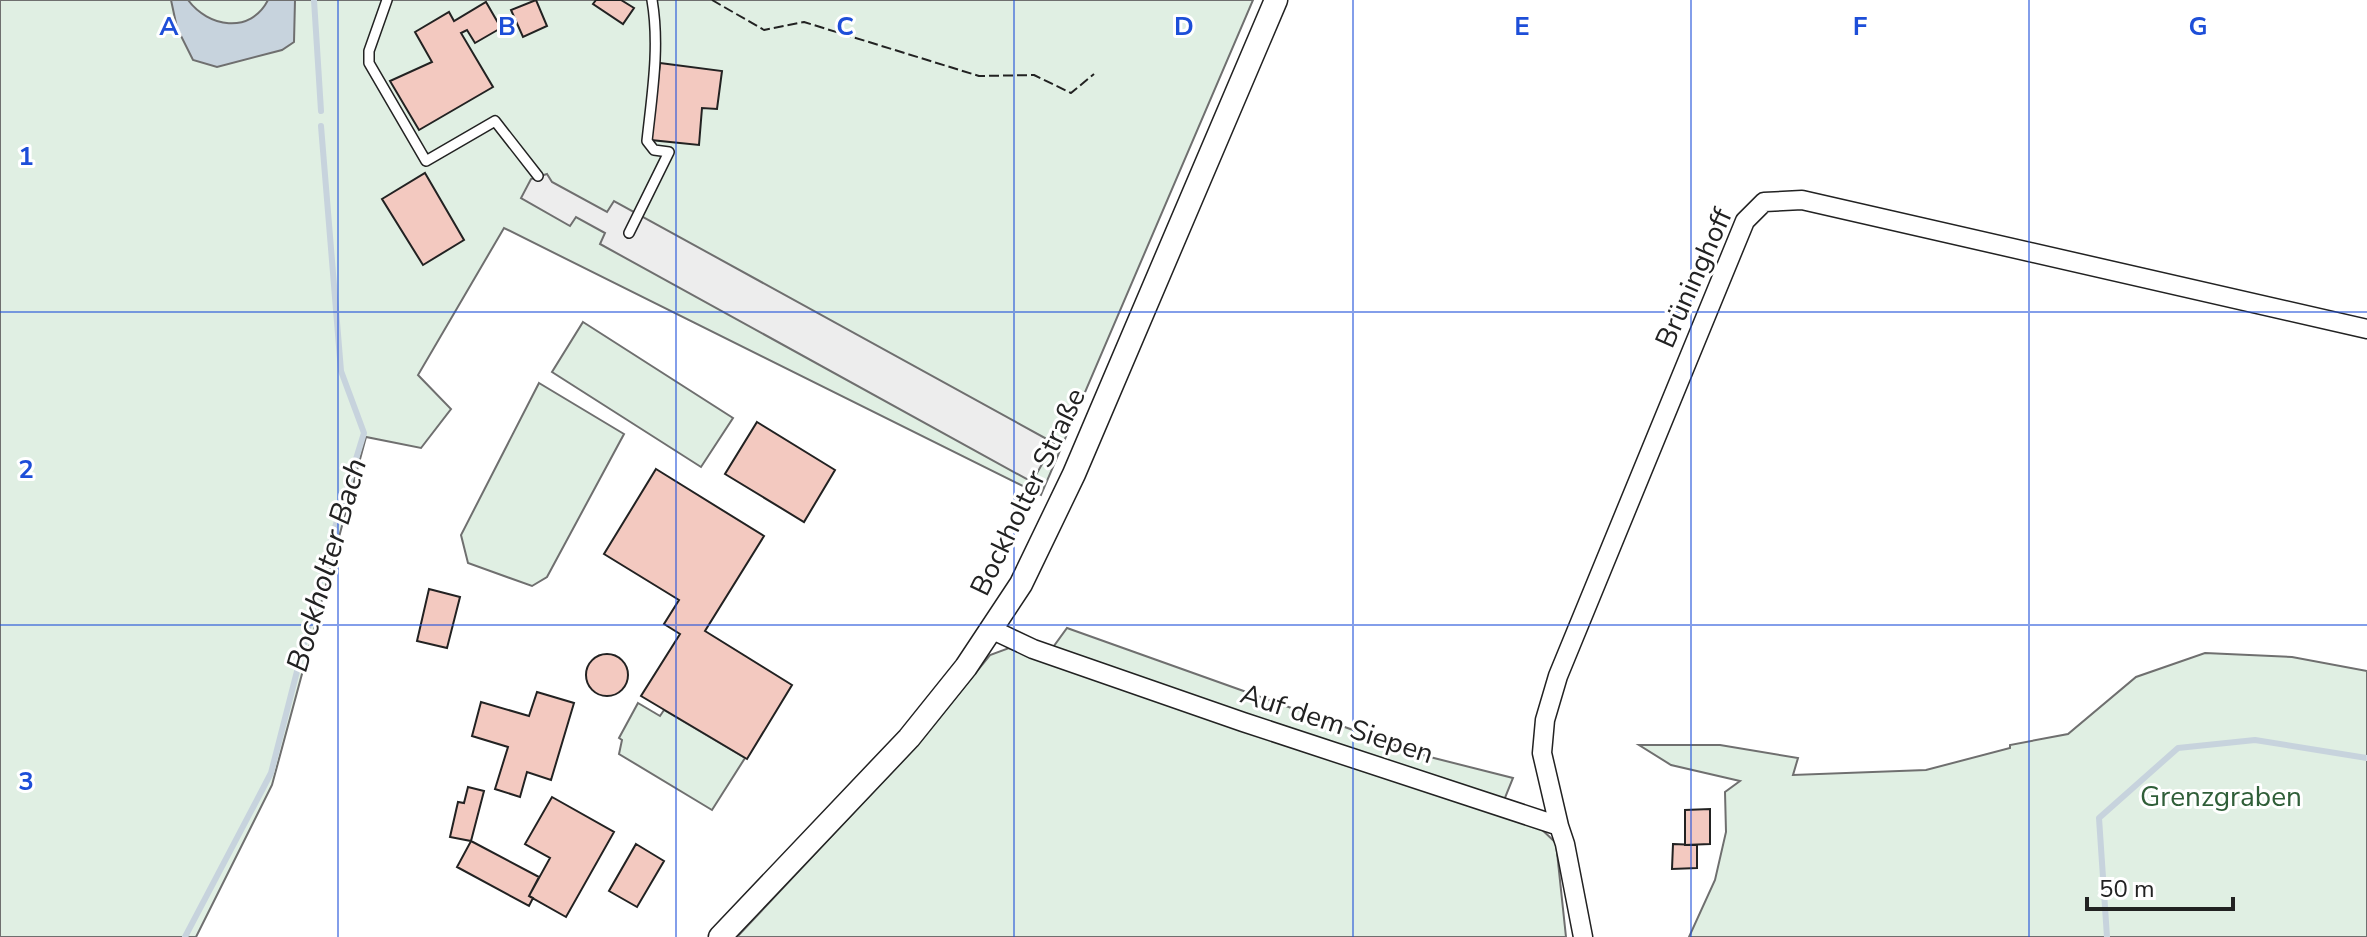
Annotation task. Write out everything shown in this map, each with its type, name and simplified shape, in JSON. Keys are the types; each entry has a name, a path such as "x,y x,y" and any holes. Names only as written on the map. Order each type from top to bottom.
{"street":[{"name":"Bockholter Straße","path":"720,937 909,738 993,630 1028,572 1074,474 1276,0"},
{"name":"Brüninghoff","path":"1559,826 1542,753 1545,720 1558,676 1745,221 1764,202 1802,200 2367,329"},
{"name":"Auf dem Siepen","path":"993,630 1033,649 1243,722 1559,826"},
{"path":"1559,826 1583,937"}],"lane":[{"path":"387,0 369,51 369,63 426,161 495,121 538,176"},
{"path":"629,233 669,152 654,150 647,141 655,70 656,26 652,0"}],"green space":[{"path":"0,0 1253,0 1041,495 504,228 418,375 451,409 421,448 366,437 272,785 196,937 0,937"},
{"path":"583,322 733,418 701,467 552,372"},
{"path":"539,383 624,434 547,577 532,586 468,563 461,535"},
{"path":"1067,628 1426,756 1513,778 1498,815 1537,825 1556,843 1566,937 737,937 918,744 990,655 1009,648 1043,661"},
{"name":"Grenzgraben","path":"2205,653 2292,657 2367,671 2367,937 1689,937 1715,880 1726,832 1725,792 1740,781 1671,765 1639,745 1720,745 1798,758 1793,775 1926,770 2010,748 2010,745 2068,734 2136,677"},
{"path":"638,703 660,716 664,710 745,758 712,810 619,754 622,740 619,738"}],"shaded area":[{"path":"171,0 188,0 206,16 229,23 251,19 268,0 295,0 294,42 282,50 217,67 193,60 177,28"},
{"path":"547,174 552,182 607,212 614,201 1054,443 1032,482 600,244 605,233 576,217 570,226 521,198 531,179"}],"building":[{"path":"536,0 547,26 523,37 511,10"},
{"path":"596,0 621,0 634,8 623,24 593,4"},
{"path":"486,2 501,28 475,43 467,30 461,33 493,87 419,130 390,81 432,62 415,32 449,12 454,21"},
{"path":"660,63 722,71 717,109 702,108 699,145 651,140"},
{"path":"425,173 464,240 423,265 382,199"},
{"path":"757,422 835,470 804,522 725,474"},
{"path":"656,469 764,536 705,631 792,685 747,759 641,696 680,634 664,624 679,600 604,554"},
{"path":"429,589 460,597 447,648 417,641"},
{"path":"607,654 622,660 628,675 622,690 607,696 592,690 586,675 592,660"},
{"path":"537,692 574,703 551,780 527,772 520,797 495,789 508,747 472,736 481,702 529,716"},
{"path":"468,787 484,791 471,841 450,837 458,802 464,803"},
{"path":"552,797 614,832 566,917 529,896 550,858 525,844"},
{"path":"1710,809 1710,844 1685,845 1685,810"},
{"path":"471,841 539,877 529,896 533,898 529,906 457,867"},
{"path":"636,844 664,861 637,907 609,891"},
{"path":"1673,844 1697,845 1697,868 1672,869"}],"waterway":[{"name":"Bockholter Bach","path":"314,0 321,111"},
{"name":"Bockholter Bach","path":"185,937 271,773 328,550 364,433 341,371 321,126"},
{"path":"2107,937 2099,818 2178,748 2255,740 2367,758"}],"fence":[{"path":"712,0 764,30 804,22 979,76 1034,75 1071,93 1094,74"}]}
